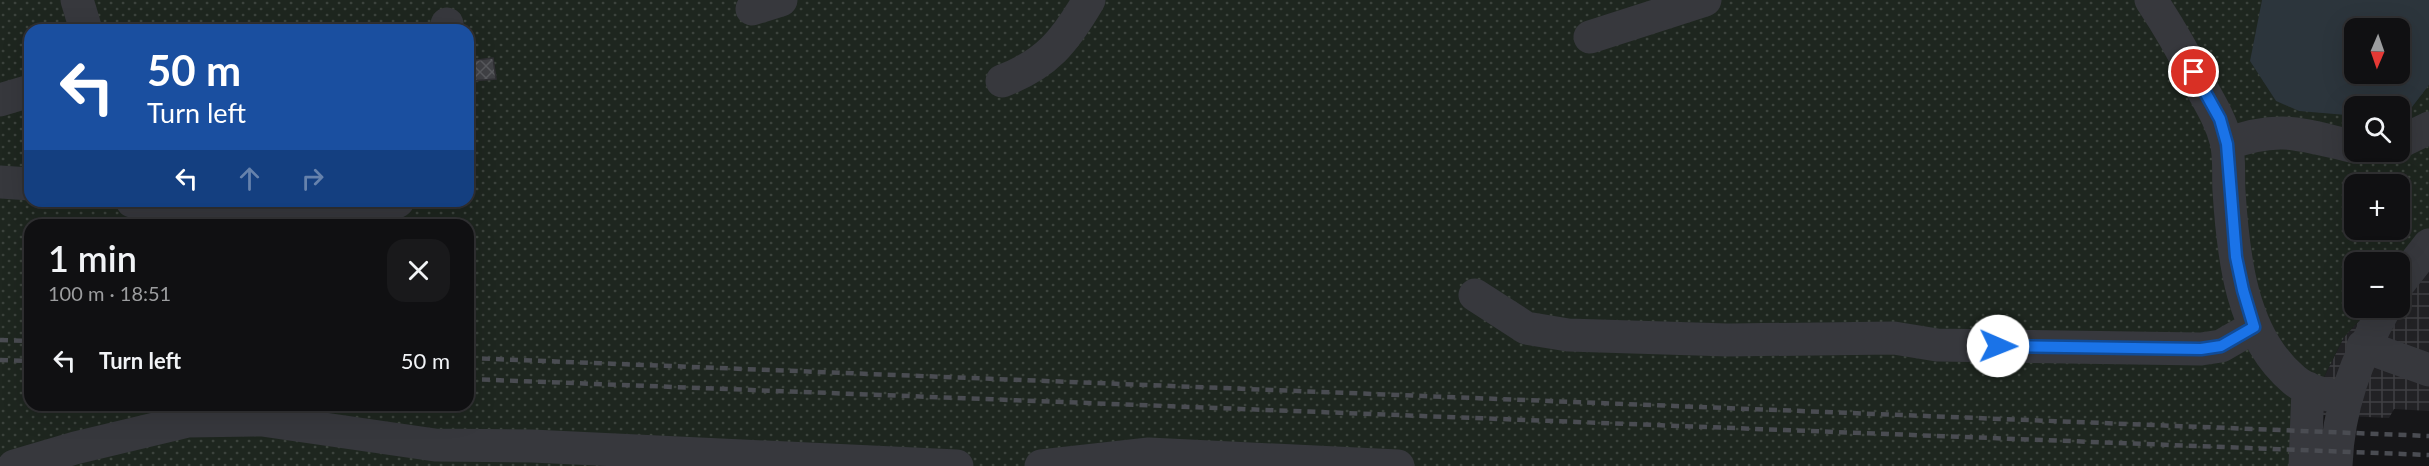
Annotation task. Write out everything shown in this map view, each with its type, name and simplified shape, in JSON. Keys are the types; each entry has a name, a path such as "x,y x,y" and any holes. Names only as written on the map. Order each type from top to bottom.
{"street":[{"path":"77,0 84,24"},
{"path":"1002,81 1030,70 1049,55 1076,23 1089,0"},
{"path":"1590,37 1705,0"},
{"path":"2151,0 2175,37 2220,119 2227,144 2236,257 2254,327 2281,366 2295,381 2308,388 2345,399"},
{"path":"0,100 24,93"},
{"path":"2410,137 2429,128"},
{"path":"2227,144 2257,134 2289,132 2344,144"},
{"path":"0,182 24,184"},
{"path":"162,207 211,217 238,219"},
{"path":"345,219 384,207"},
{"path":"2410,269 2429,245"},
{"path":"1475,295 1526,328 1568,335 1728,340 1894,338 1937,345 2201,349 2221,346 2254,327"},
{"path":"2336,466 2345,399 2363,346 2379,318"},
{"path":"2363,346 2429,370"},
{"path":"2305,466 2308,388"},
{"path":"14,466 75,448 188,421 261,420 435,445 532,446 957,466"},
{"path":"1041,466 1149,454 1398,466"}],"shaded area":[{"path":"0,0 2429,0 2429,268 2410,264 2410,252 2344,252 2344,318 2362,318 2344,337 2324,377 2318,466 0,466"},
{"path":"2262,0 2429,0 2429,85 2412,107 2410,108 2410,96 2344,96 2344,115 2299,111 2276,101 2250,61"},
{"path":"2429,268 2429,411 2394,409 2389,418 2322,415 2324,377 2344,337 2362,318 2410,318 2410,273"}],"building":[{"path":"493,58 496,79 474,81 474,60"}],"railway":[{"path":"0,340 24,341"},
{"path":"474,358 2429,436"},
{"path":"0,360 24,361"},
{"path":"474,379 2429,455"}],"route":[{"path":"1998,346 2201,349 2221,346 2254,327 2236,257 2227,144 2220,119 2194,72"}]}
